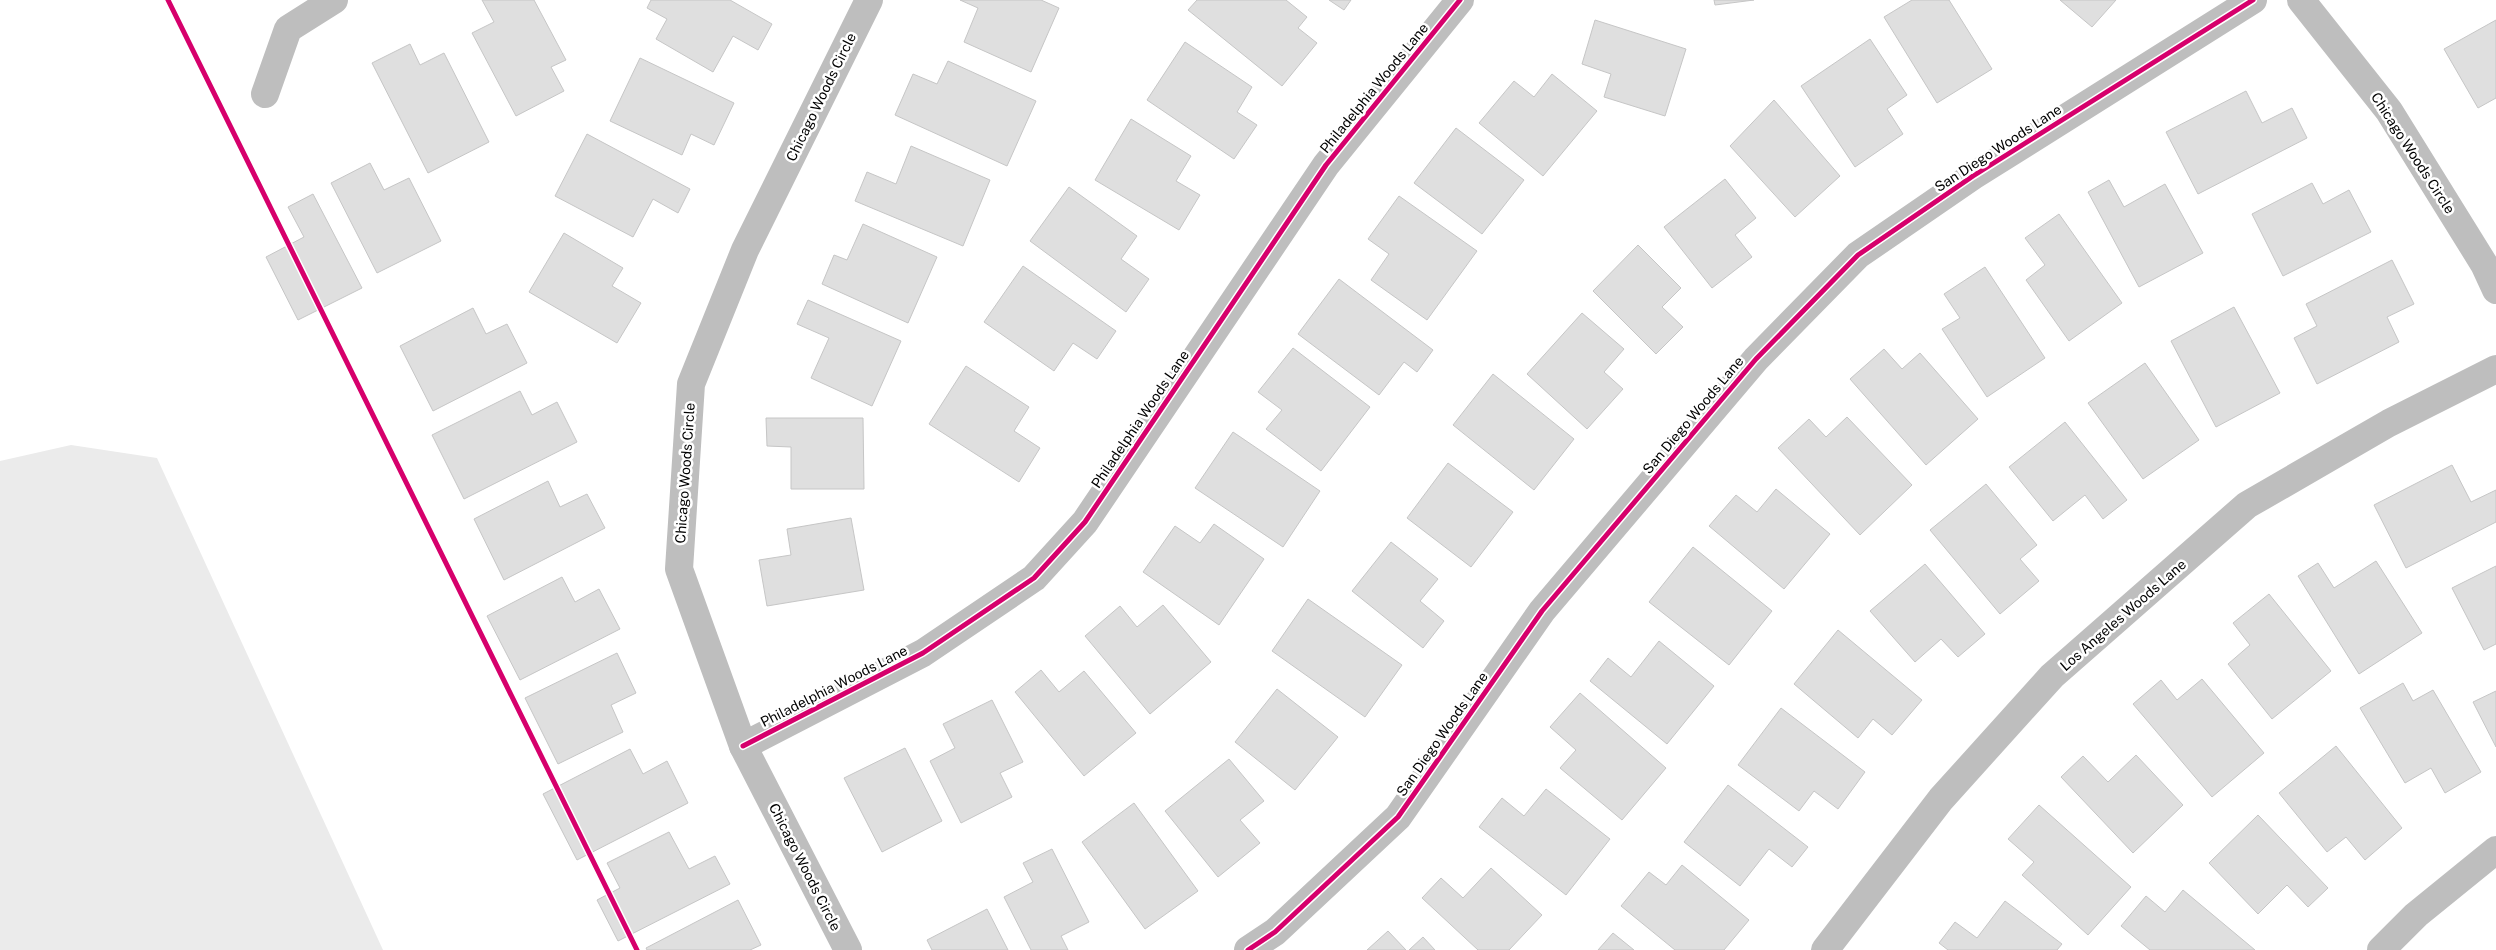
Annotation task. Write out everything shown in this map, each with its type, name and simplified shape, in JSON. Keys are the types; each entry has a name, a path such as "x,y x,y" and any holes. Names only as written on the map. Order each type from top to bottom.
{"street":[{"path":"265,94 288,29 334,0"},
{"name":"Chicago Woods Circle","path":"848,950 743,746 679,569 691,384 745,250 869,0"},
{"name":"Philadelphia Woods Lane","path":"743,746 923,653 1034,578 1085,522 1326,165 1460,0"},
{"name":"San Diego Woods Lane","path":"1248,950 1275,932 1398,817 1542,611 1756,360 1858,255 1972,176 2253,0"},
{"name":"Chicago Woods Circle","path":"2301,0 2389,111 2484,264 2496,290"},
{"name":"Los Angeles Woods Lane","path":"1825,950 1941,799 2052,676 2248,505 2389,423 2496,369"},
{"path":"2381,950 2416,915 2496,850"}],"shaded area":[{"path":"71,445 157,458 383,950 0,950 0,461"}],"building":[{"path":"482,0 534,0 566,60 551,67 564,91 516,116 472,33 494,22"},
{"path":"651,0 730,0 772,24 758,50 733,36 713,72 656,39 667,19 647,8"},
{"path":"960,0 1041,0 1059,8 1031,72 964,42 978,8"},
{"path":"1197,0 1286,0 1307,17 1298,28 1317,43 1282,86 1188,10"},
{"path":"1329,0 1351,0 1344,10"},
{"path":"1714,0 1754,0 1715,5"},
{"path":"1912,0 1949,0 1992,69 1937,103 1884,17"},
{"path":"2060,0 2116,0 2092,27"},
{"path":"1595,20 1686,49 1665,116 1604,97 1611,74 1582,64"},
{"path":"2496,20 2496,98 2478,108 2444,49"},
{"path":"1870,39 1907,95 1887,109 1903,134 1855,167 1801,86"},
{"path":"1185,42 1252,87 1237,112 1257,125 1234,159 1147,100"},
{"path":"410,44 420,65 444,53 489,142 428,173 372,63"},
{"path":"640,58 734,103 714,145 691,134 682,155 610,121"},
{"path":"948,61 1036,101 1007,166 895,115 913,74 937,84"},
{"path":"1552,74 1597,111 1543,176 1479,123 1514,81 1534,97"},
{"path":"2246,91 2262,123 2292,108 2307,138 2198,194 2166,132"},
{"path":"1774,100 1840,176 1795,217 1730,146"},
{"path":"1131,119 1191,156 1176,181 1200,195 1179,230 1095,180"},
{"path":"1456,128 1524,180 1482,234 1414,183"},
{"path":"587,134 690,189 678,213 653,199 633,237 555,196"},
{"path":"911,146 990,180 963,246 855,201 867,172 896,184"},
{"path":"370,163 384,190 409,178 441,241 377,273 331,183"},
{"path":"1725,179 1756,218 1735,235 1752,257 1712,288 1664,227"},
{"path":"2109,180 2124,207 2165,184 2203,253 2139,287 2088,192"},
{"path":"2312,183 2323,204 2349,190 2371,232 2283,276 2252,214"},
{"path":"1069,187 1137,236 1121,259 1149,279 1126,312 1030,241"},
{"path":"313,194 362,288 298,320 266,257 304,237 288,207"},
{"path":"1399,196 1477,251 1427,320 1371,280 1389,254 1368,239"},
{"path":"2059,214 2122,303 2069,341 2026,280 2045,265 2025,238"},
{"path":"863,224 937,257 908,323 822,284 834,255 847,260"},
{"path":"564,233 623,268 612,286 641,303 617,343 529,292"},
{"path":"1638,245 1681,288 1662,307 1683,327 1656,354 1593,291"},
{"path":"2392,260 2414,304 2387,317 2399,342 2317,384 2294,338 2317,326 2306,304"},
{"path":"1023,266 1116,331 1097,359 1073,343 1054,371 984,322"},
{"path":"1985,267 2045,358 1987,397 1942,329 1960,318 1944,294"},
{"path":"1339,279 1433,350 1417,372 1404,362 1379,395 1298,334"},
{"path":"808,300 901,341 872,406 811,378 829,338 797,324"},
{"path":"2234,307 2280,393 2216,427 2171,341"},
{"path":"473,308 486,334 507,324 527,363 433,411 400,346"},
{"path":"1582,313 1624,349 1604,372 1623,389 1587,429 1527,374"},
{"path":"1293,348 1370,407 1321,471 1266,429 1282,410 1258,392"},
{"path":"1884,349 1902,369 1920,353 1978,419 1926,465 1850,379"},
{"path":"2145,363 2199,440 2143,479 2088,403"},
{"path":"966,366 1029,407 1014,431 1040,448 1019,482 929,424"},
{"path":"1493,374 1574,439 1534,490 1453,425"},
{"path":"520,391 532,415 557,402 577,442 464,499 432,435"},
{"path":"1847,417 1912,485 1860,535 1778,448 1809,419 1826,437"},
{"path":"766,418 863,418 864,489 791,489 791,447 767,446"},
{"path":"2065,422 2127,500 2103,519 2085,495 2053,521 2009,467"},
{"path":"1233,432 1320,491 1283,547 1195,488"},
{"path":"1448,463 1513,512 1471,567 1407,518"},
{"path":"2452,465 2471,502 2496,490 2496,522 2406,568 2374,505"},
{"path":"548,481 560,507 587,494 605,528 504,580 474,519"},
{"path":"1986,484 2037,545 2020,559 2039,581 2000,614 1930,530"},
{"path":"1776,489 1830,534 1784,589 1709,526 1736,495 1757,512"},
{"path":"851,518 864,590 767,606 759,560 791,555 787,529"},
{"path":"1214,524 1264,559 1219,625 1143,572 1175,526 1200,543"},
{"path":"1391,542 1438,579 1420,601 1444,621 1423,648 1352,591"},
{"path":"1693,547 1772,611 1729,665 1649,602"},
{"path":"2376,561 2422,633 2359,674 2298,576 2318,563 2334,588"},
{"path":"1925,564 1985,634 1958,657 1941,639 1915,662 1870,611"},
{"path":"2496,566 2496,644 2484,650 2452,588"},
{"path":"562,577 575,602 599,589 620,629 520,680 487,616"},
{"path":"2269,594 2331,671 2272,719 2228,664 2250,645 2233,623"},
{"path":"1308,599 1402,665 1365,717 1272,651"},
{"path":"1163,605 1211,662 1150,714 1085,636 1120,606 1137,627"},
{"path":"1838,630 1922,700 1892,735 1873,719 1858,738 1794,684"},
{"path":"1659,641 1714,686 1667,744 1590,681 1608,658 1631,677"},
{"path":"617,653 636,693 611,705 623,732 558,764 525,698"},
{"path":"1041,670 1059,692 1084,671 1136,733 1084,776 1015,692"},
{"path":"2202,679 2264,753 2212,797 2133,704 2161,680 2177,700"},
{"path":"2403,683 2413,701 2433,690 2481,772 2445,793 2431,768 2405,783 2360,708"},
{"path":"1277,689 1338,737 1295,790 1235,742"},
{"path":"2496,691 2496,747 2473,702"},
{"path":"1580,693 1666,768 1622,820 1560,768 1576,750 1550,727"},
{"path":"992,700 1023,762 1000,773 1012,797 961,823 930,761 955,748 943,724"},
{"path":"1781,708 1865,772 1838,809 1814,791 1799,811 1738,765"},
{"path":"2336,746 2402,828 2365,860 2346,837 2327,852 2279,793"},
{"path":"905,748 942,821 882,852 844,778"},
{"path":"630,749 643,774 667,761 688,803 577,860 543,794"},
{"path":"2136,755 2183,805 2133,853 2061,777 2083,756 2108,782"},
{"path":"1229,759 1264,801 1240,820 1260,843 1218,877 1165,811"},
{"path":"1728,785 1808,847 1792,867 1769,849 1740,886 1684,842"},
{"path":"1546,789 1610,839 1566,895 1479,827 1502,798 1524,816"},
{"path":"1134,803 1198,891 1145,929 1082,842"},
{"path":"2039,805 2131,887 2088,935 2022,875 2034,862 2008,839"},
{"path":"2258,815 2328,888 2308,907 2287,885 2258,914 2209,863"},
{"path":"669,832 689,869 715,856 730,884 618,941 597,900 620,888 607,863"},
{"path":"1052,849 1089,922 1061,936 1068,950 1031,950 1004,897 1033,882 1023,863"},
{"path":"1682,865 1749,920 1724,950 1675,950 1621,906 1649,872 1666,885"},
{"path":"1491,868 1542,915 1509,950 1478,950 1422,898 1441,878 1463,898"},
{"path":"2183,890 2255,950 2150,950 2121,926 2146,896 2165,912"},
{"path":"738,900 761,945 750,950 647,950 646,948"},
{"path":"2005,901 2062,944 2057,950 1948,950 1939,943 1955,922 1977,938"},
{"path":"987,909 1008,950 932,950 927,940"},
{"path":"1388,931 1406,950 1367,950"},
{"path":"1613,933 1634,950 1598,950"},
{"path":"1423,937 1435,950 1409,950"}],"cycle path":[{"path":"168,0 637,950"},
{"path":"743,746 923,653 1034,578 1085,522 1326,165 1460,0"},
{"path":"1248,950 1275,932 1398,817 1542,611 1756,359 1858,255 1973,176 2253,0"}]}
